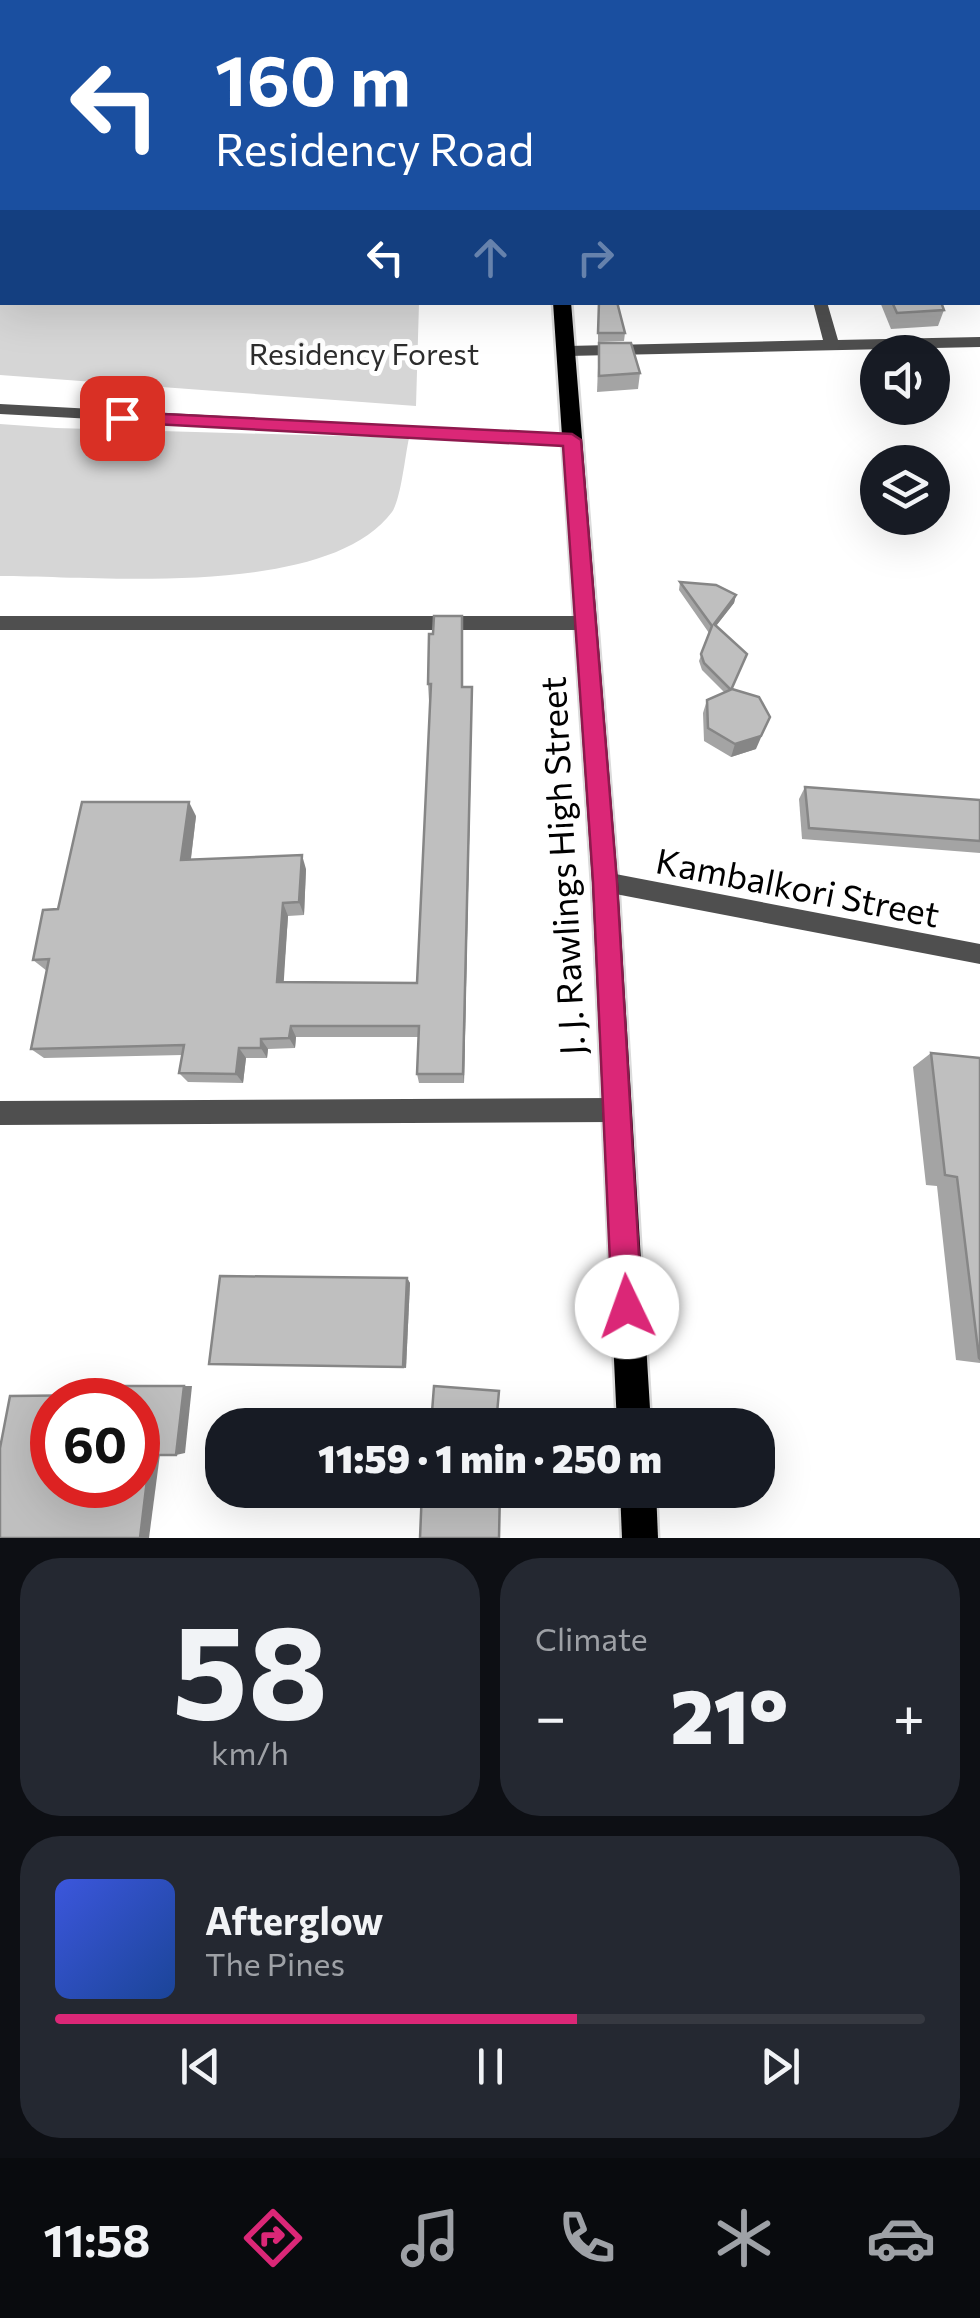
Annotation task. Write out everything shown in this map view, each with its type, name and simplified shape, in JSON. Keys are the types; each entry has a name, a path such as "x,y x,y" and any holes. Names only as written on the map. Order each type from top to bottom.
{"main road":[{"name":"J. J. Rawlings High Street","path":"562,305 605,882 633,1408"},
{"path":"639,1508 640,1538"}],"street":[{"path":"821,305 832,347"},
{"path":"567,351 980,342"},
{"path":"0,623 586,623"},
{"name":"Kambalkori Street","path":"605,882 980,954"},
{"path":"0,1113 615,1110"}],"lane":[{"path":"0,410 572,440"}],"green space":[{"name":"Residency Forest","path":"0,305 419,305 416,406 0,375"},
{"path":"0,424 409,438 392,512 361,540 317,559 209,577 0,576"}],"building":[{"path":"599,305 618,305 625,333 598,333"},
{"path":"893,305 942,305 944,310 897,313"},
{"path":"599,343 631,343 640,373 599,376"},
{"path":"680,582 716,585 736,595 714,624 747,654 731,690 704,663 701,654 712,626"},
{"path":"434,616 462,616 462,687 472,687 463,1074 417,1074 419,1026 291,1026 289,1038 261,1039 261,1048 239,1048 236,1074 179,1073 184,1045 31,1049 49,959 33,960 43,910 58,909 82,802 189,802 181,860 302,855 299,902 283,903 277,982 417,983 431,684 429,634 433,634"},
{"path":"732,689 759,697 770,717 761,736 735,744 708,728 707,700"},
{"path":"805,787 980,800 980,841 809,828"},
{"path":"931,1053 980,1058 980,1359 957,1177 945,1175"},
{"path":"220,1276 407,1278 403,1367 209,1364"},
{"path":"160,1386 184,1386 176,1455 160,1455"},
{"path":"434,1386 499,1391 498,1408 432,1408"},
{"path":"10,1396 30,1396 30,1508 144,1508 140,1538 0,1538 0,1448"},
{"path":"421,1508 500,1508 499,1538 420,1538"}],"route":[{"path":"122,418 572,440 605,882 627,1307"}]}
